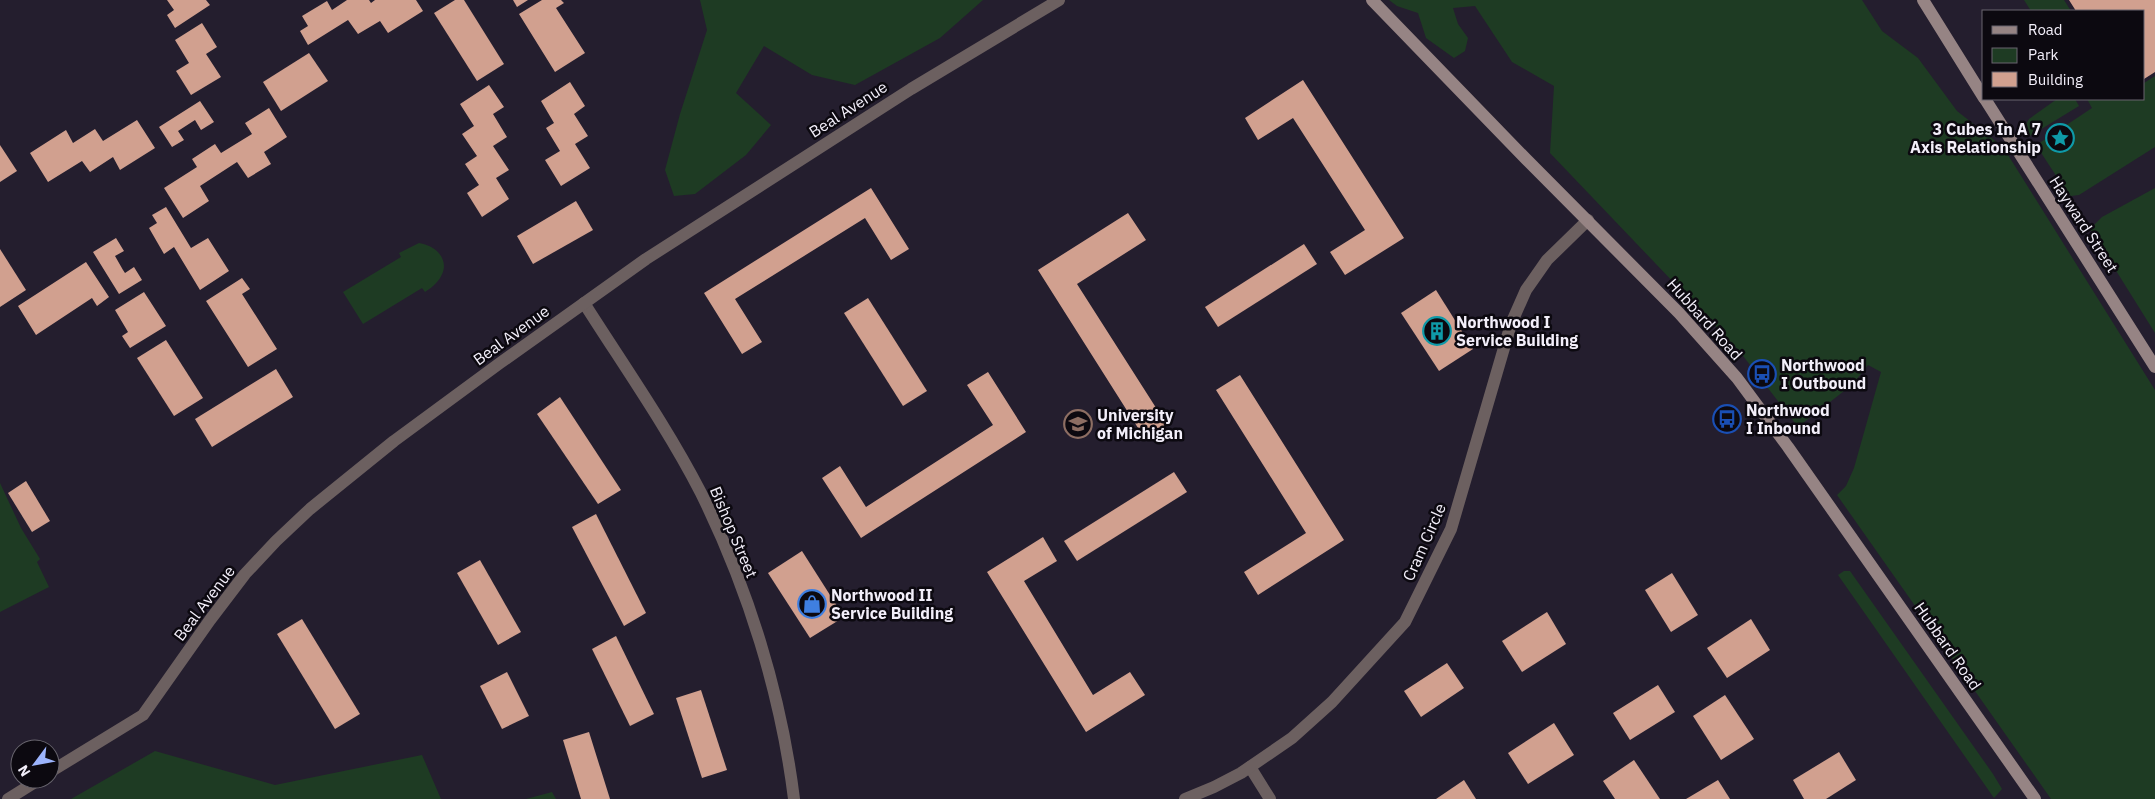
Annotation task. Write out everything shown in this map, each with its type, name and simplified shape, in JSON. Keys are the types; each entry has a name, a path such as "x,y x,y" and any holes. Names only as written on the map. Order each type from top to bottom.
{"street":[{"name":"Beal Avenue","path":"60,766 144,715 210,620 245,574 276,541 310,508 448,401 646,260 863,119 1058,0"},
{"name":"Hubbard Road","path":"1372,0 1679,312 1737,378 1788,446 2036,799"},
{"name":"Hayward Street","path":"1923,0 1982,95"},
{"name":"Hayward Street","path":"1985,100 2155,367"},
{"name":"Cram Circle","path":"1185,799 1214,787 1250,767 1292,738 1332,702 1405,622 1451,529 1511,324 1526,290 1547,260 1588,220"},
{"name":"Bishop Street","path":"584,303 672,442 700,493 722,539 749,610 772,680 794,799"},
{"path":"1250,767 1270,799"},
{"path":"8,799 24,789"}],"green space":[{"path":"700,0 983,0 940,38 855,85 812,75 764,46 736,93 771,125 746,155 695,194 674,196 665,170 680,114 707,30"},
{"path":"1389,0 1862,0 1882,31 1918,58 1957,111 2003,147 2155,390 2155,799 2051,799 1837,495 1846,486 1854,468 1881,372 1868,365 1853,384 1798,427 1740,352 1550,153 1554,86 1512,62 1475,6 1453,8 1458,24 1468,38 1465,51 1454,58 1426,38 1418,13 1397,6"},
{"path":"2024,0 2064,0 2070,10 2030,10"},
{"path":"2155,76 2155,147 2079,195 2071,196 2038,148 2038,144 2092,108 2088,100 2145,100 2145,82"},
{"path":"2056,100 2076,100 2079,106 2030,136 2024,128 2029,119"},
{"path":"2155,188 2155,333 2090,229 2102,217"},
{"path":"419,243 432,248 442,257 444,269 442,275 425,292 422,288 363,324 343,292 401,257 399,253"},
{"path":"0,483 21,528 40,559 37,562 49,587 0,612"},
{"path":"1844,571 1850,571 1993,774 2002,789 1994,798 1838,575"},
{"path":"155,751 275,785 422,755 441,799 71,799"},
{"path":"552,792 556,799 526,799"}],"building":[{"path":"167,0 206,0 210,5 175,28 167,15 174,10"},
{"path":"347,0 369,0 371,3 375,0 416,0 423,11 388,33 380,21 358,34 348,20 308,45 300,31 308,26 302,16 327,1 332,10"},
{"path":"455,0 464,0 504,64 477,81 434,13"},
{"path":"513,0 528,0 517,7"},
{"path":"542,0 561,0 564,3 556,8 585,53 555,72 519,14"},
{"path":"2069,0 2155,0 2155,72 2145,78 2145,10 2075,10"},
{"path":"202,23 217,47 206,54 221,77 191,95 176,71 189,63 175,40"},
{"path":"309,53 328,81 281,111 263,82"},
{"path":"1303,80 1404,238 1345,275 1330,252 1365,230 1293,118 1258,140 1245,118"},
{"path":"570,82 585,106 574,114 588,136 575,144 590,168 561,186 545,160 560,151 546,128 554,123 541,101"},
{"path":"489,85 504,107 493,114 507,137 493,146 509,170 496,178 509,199 482,217 467,193 479,185 465,164 477,156 462,134 474,126 460,104"},
{"path":"200,101 214,122 201,130 195,120 178,131 184,140 172,147 159,127"},
{"path":"269,108 287,137 264,152 271,164 248,178 237,162 200,186 209,201 183,218 164,188 197,167 192,159 215,144 221,153 252,134 245,123"},
{"path":"137,120 155,148 120,170 113,157 90,172 82,161 48,182 30,153 66,130 73,143 95,129 103,141"},
{"path":"0,145 17,171 0,182"},
{"path":"871,188 909,249 891,260 865,218 735,299 762,342 742,354 704,293"},
{"path":"576,201 593,230 533,264 517,236"},
{"path":"166,207 191,248 208,238 229,271 200,290 174,247 164,254 149,228 157,223 152,215"},
{"path":"1128,213 1146,240 1077,284 1167,425 1145,439 1038,270"},
{"path":"116,238 124,251 115,256 123,270 125,273 134,267 142,280 119,294 93,252"},
{"path":"1304,244 1317,264 1218,327 1205,307"},
{"path":"0,249 26,290 0,307"},
{"path":"86,262 109,297 97,306 92,298 36,335 18,306"},
{"path":"242,278 250,289 242,294 277,349 248,367 206,301"},
{"name":"Northwood I Service Building","path":"1436,290 1473,349 1439,371 1401,313"},
{"path":"144,292 166,326 130,348 122,336 128,332 115,310"},
{"path":"868,298 927,391 903,406 844,313"},
{"path":"166,340 203,398 174,416 137,358"},
{"path":"276,369 293,397 212,447 195,419"},
{"path":"988,372 1026,432 861,538 822,478 840,466 866,507 993,425 967,385"},
{"path":"1240,375 1344,540 1258,595 1244,572 1306,533 1216,390"},
{"path":"560,397 621,490 598,504 537,414"},
{"path":"1174,472 1187,492 1077,561 1064,541"},
{"path":"26,481 50,521 32,532 8,493"},
{"path":"596,514 646,613 624,626 572,527"},
{"path":"1043,537 1057,561 1024,581 1093,695 1130,672 1145,695 1086,732 987,572"},
{"name":"Northwood II Service Building","path":"802,551 844,617 810,638 768,573"},
{"path":"480,560 521,632 498,645 457,573"},
{"path":"1672,573 1698,615 1671,632 1645,590"},
{"path":"1547,612 1566,644 1522,672 1502,641"},
{"path":"302,619 360,714 335,729 277,634"},
{"path":"1751,619 1770,650 1727,678 1707,648"},
{"path":"616,636 654,714 630,726 592,649"},
{"path":"1447,663 1464,688 1421,717 1404,691"},
{"path":"507,672 529,716 502,729 480,686"},
{"path":"1658,685 1675,712 1630,740 1613,713"},
{"path":"701,690 727,770 702,778 676,698"},
{"path":"1725,695 1754,739 1721,760 1693,716"},
{"path":"1554,723 1574,755 1528,784 1508,753"},
{"path":"589,732 610,799 581,799 563,740"},
{"path":"1839,752 1856,780 1826,799 1804,799 1793,780"},
{"path":"1634,760 1660,799 1615,799 1603,781"},
{"path":"1464,780 1476,799 1436,799"},
{"path":"1718,780 1730,799 1686,799"}],"place":[{"name":"3 Cubes In A 7 Axis Relationship","path":"2060,138"},
{"name":"Northwood I Service Building","path":"1437,331"},
{"name":"Northwood I Outbound","path":"1762,374"},
{"name":"Northwood I Inbound","path":"1727,419"},
{"name":"University of Michigan","path":"1078,424"},
{"name":"Northwood II Service Building","path":"812,604"}]}
